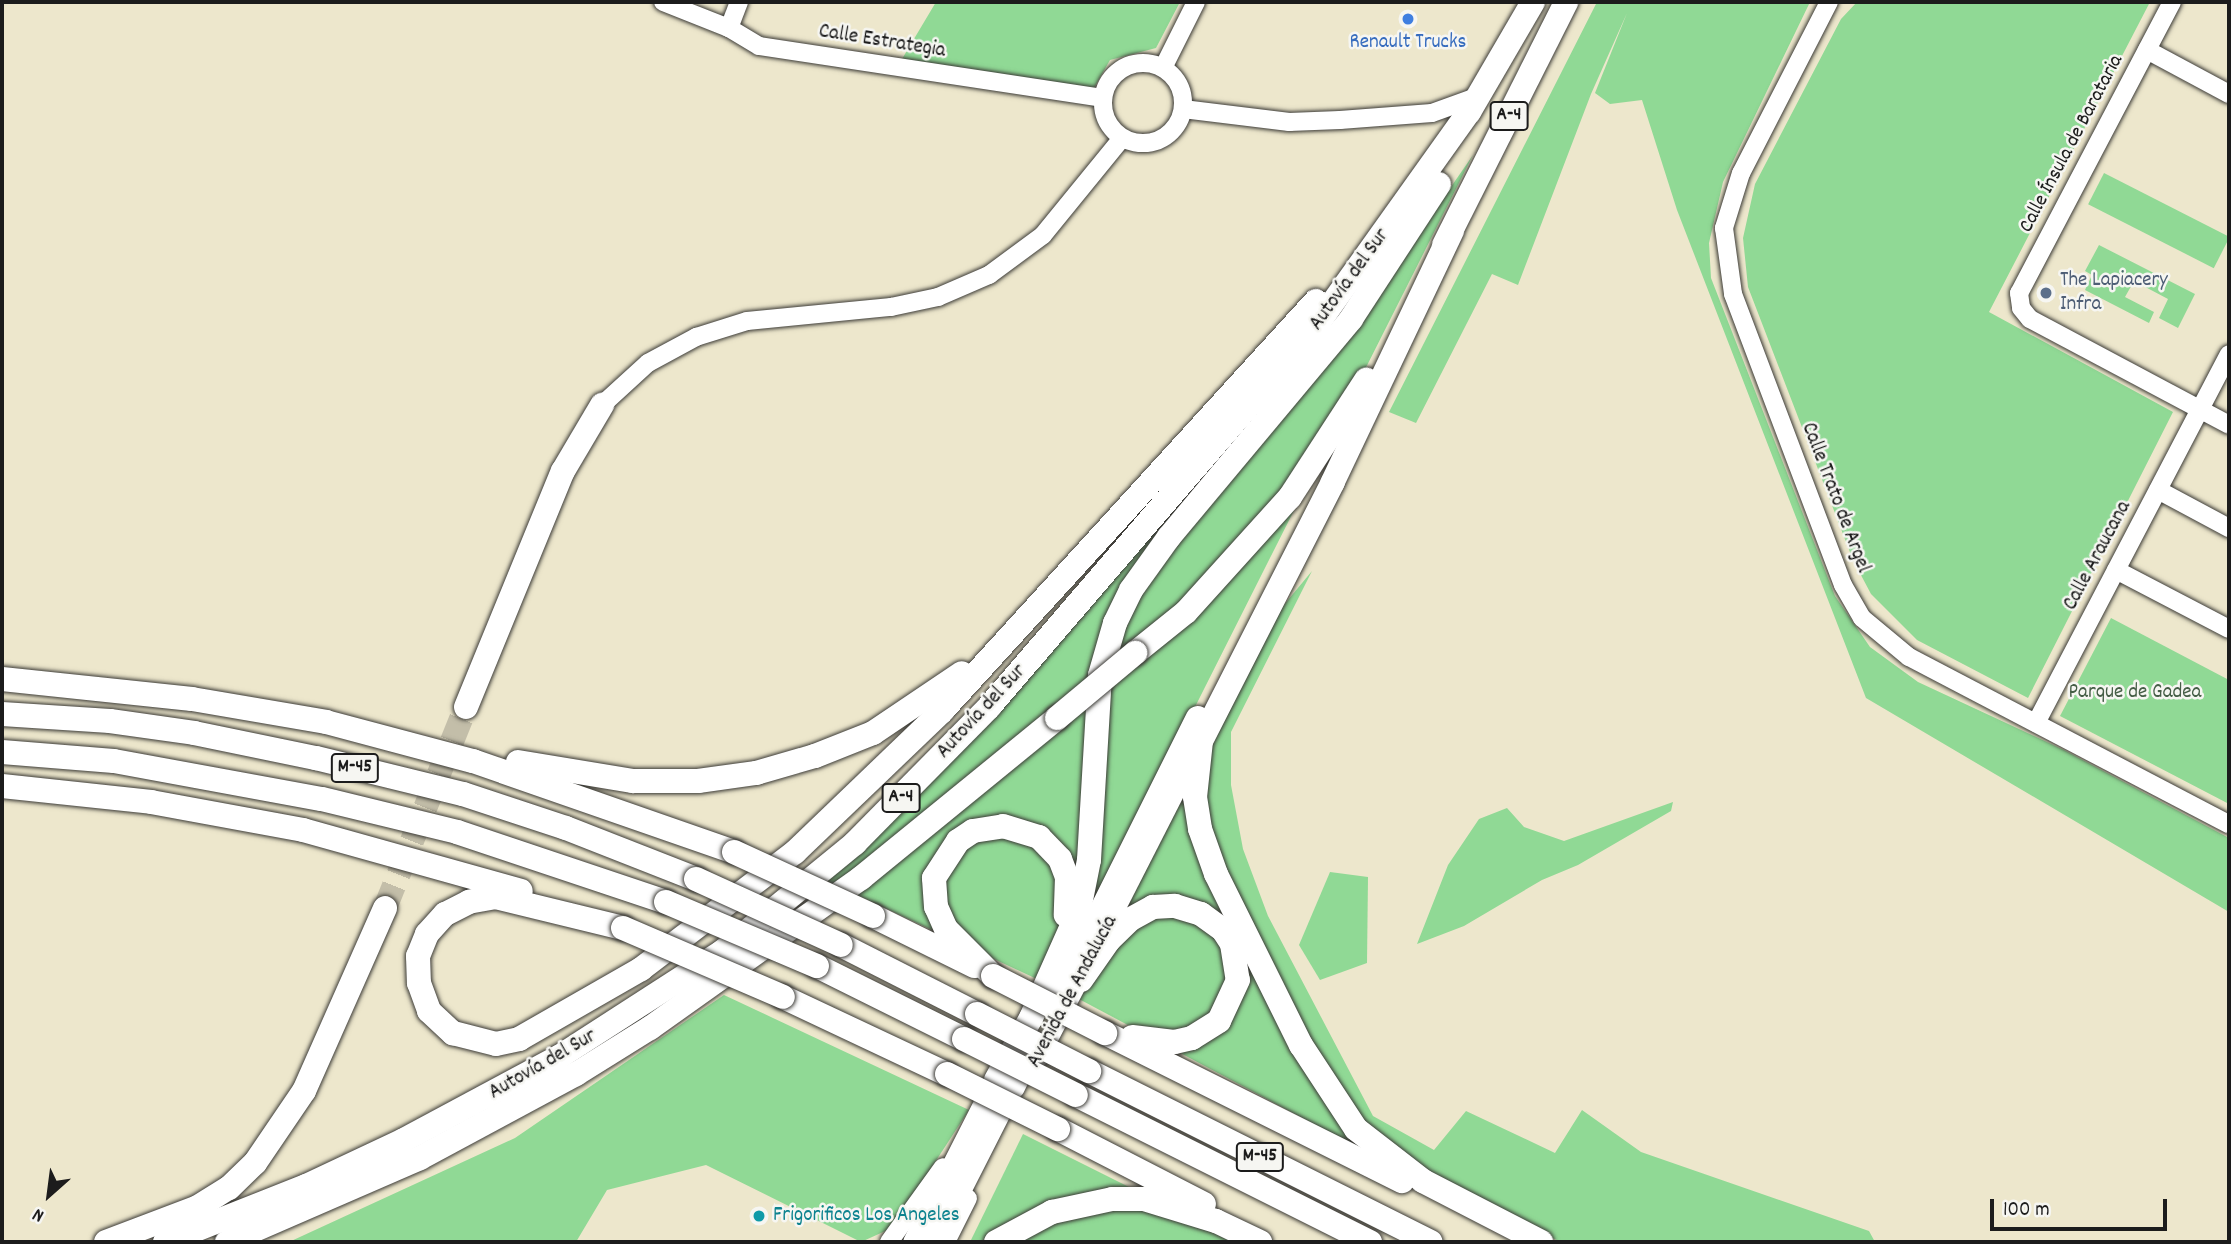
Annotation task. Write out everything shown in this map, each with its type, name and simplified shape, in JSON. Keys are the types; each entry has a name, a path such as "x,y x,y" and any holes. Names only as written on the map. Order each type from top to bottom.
{"highway":[{"name":"Autovía del Sur","path":"165,1242 306,1186 469,1108 672,987 791,899 874,824 989,707 1197,470 1314,330 1454,134 1535,2"},
{"path":"1005,1083 1079,910 1088,860 1100,675 1115,623 1131,590 1168,537 1351,319 1481,114 1535,2"},
{"name":"Autovía del Sur","path":"227,1242 429,1153 576,1074 650,1028 861,878 1186,612 1290,498 1331,440 1452,231 1566,2"},
{"path":"623,928 496,897 469,902 445,914 427,934 418,956 419,983 429,1011 453,1033 475,1041 496,1044 545,1028 641,969 795,852 942,711 1306,314 1426,159 1454,134"},
{"path":"1452,231 1389,365 1201,741 1195,797 1207,852 1324,1085 1356,1129 1388,1158 1541,1242"},
{"path":"1005,1083 1281,553 1389,365"},
{"path":"466,707 563,471 602,405"},
{"path":"430,749 634,781 698,781 756,773 873,733 948,685 1029,616"},
{"path":"2,679 192,699 326,722 430,749 734,852 873,916 1523,1242"},
{"name":"M-45","path":"2,714 134,724 316,758 463,794 566,828 696,878 841,945 1431,1242"},
{"name":"M-45","path":"2,752 114,761 322,799 457,832 666,902 817,966 1370,1242"},
{"path":"2,786 151,802 303,830 440,865 623,928 783,997 947,1074 1279,1242"},
{"path":"993,976 946,929 933,893 934,878 958,841 973,831 1003,826 1020,829 1049,847 1067,877 1068,900 1060,937 1005,1083"},
{"path":"1079,983 1109,940 1131,919 1153,907 1175,906 1201,914 1223,930 1232,944 1236,987 1228,1008 1207,1031 1192,1038 1163,1043 1105,1033"},
{"path":"106,1242 198,1207 229,1188 255,1163 304,1091 385,908"},
{"path":"996,1242 1052,1212 1112,1199 1144,1199 1216,1221 1260,1242"}],"main road":[{"path":"913,1242 973,1125 1005,1083"},
{"name":"Avenida de Andalucía","path":"934,1242 1005,1083"}],"street":[{"name":"Calle Estrategia","path":"663,2 729,28 759,46 1103,98"},
{"path":"729,28 739,2"},
{"path":"1163,68 1196,2"},
{"name":"Calle Trato de Argel","path":"1829,2 1741,173 1724,228 1733,294 1843,585 1862,618 1909,657 2229,824"},
{"name":"Calle Ínsula de Barataria","path":"2172,2 2019,293 2021,308 2030,319 2201,410"},
{"path":"2147,50 2229,94"},
{"path":"1128,65 1163,68 1178,82 1183,109 1177,123 1156,141 1122,138 1104,114 1103,98 1115,76 1128,65"},
{"path":"1183,109 1289,122 1340,120 1432,113 1479,96"},
{"path":"602,405 648,363 696,337 747,321 926,299 989,275 1043,235 1122,138"},
{"name":"Calle Araucana","path":"2036,723 2229,354"},
{"path":"2201,410 2229,425"},
{"path":"2158,490 2229,528"},
{"path":"2116,570 2229,629"},
{"name":"Avenida de Andalucía","path":"946,1242 1201,741"},
{"path":"890,1242 973,1125"}],"green space":[{"path":"936,2 1180,2 1156,48 1110,60 1094,88 902,59"},
{"path":"1597,2 1810,2 1723,182 1709,243 1711,278 1835,596 1870,647 1918,682 2064,750 2229,838 2229,912 1866,698 1677,210 1642,100 1610,104 1595,93 1627,13 1591,94 1518,285 1492,274 1416,423 1389,412"},
{"path":"1857,2 2150,2 1989,312 2173,412 2028,698 1917,640 1871,594 1853,560 1748,287 1743,238 1755,184 1841,19"},
{"path":"1473,155 1054,987 823,879 1176,506 1357,323"},
{"path":"2104,173 2229,237 2214,268 2088,204"},
{"path":"2099,245 2195,294 2178,328 2159,318 2168,299 2134,281 2125,297 2154,312 2149,323 2085,290 2092,275 2085,271"},
{"path":"1312,571 1231,732 1231,785 1243,849 1268,916 1373,1116 1434,1150 1466,1111 1555,1153 1582,1110 1641,1152 1869,1231 1875,1242 1561,1242 1376,1157 1077,998 1283,606"},
{"name":"Parque de Gadea","path":"2111,618 2229,680 2229,804 2060,716"},
{"path":"1673,802 1671,811 1578,865 1542,880 1464,926 1417,944 1448,865 1479,819 1507,808 1524,827 1564,841"},
{"path":"1330,872 1368,877 1367,963 1320,980 1299,945"},
{"path":"724,995 969,1110 892,1228 861,1242 706,1165 607,1190 576,1242 289,1242 515,1138"},
{"path":"1023,1134 1239,1242 970,1242"}],"tunnel":[{"path":"385,908 466,707"}],"place":[{"name":"Renault Trucks","path":"1408,19"},
{"name":"The Lapiacery Infra","path":"2046,293"},
{"name":"Frigorificos Los Angeles","path":"759,1216"}]}
